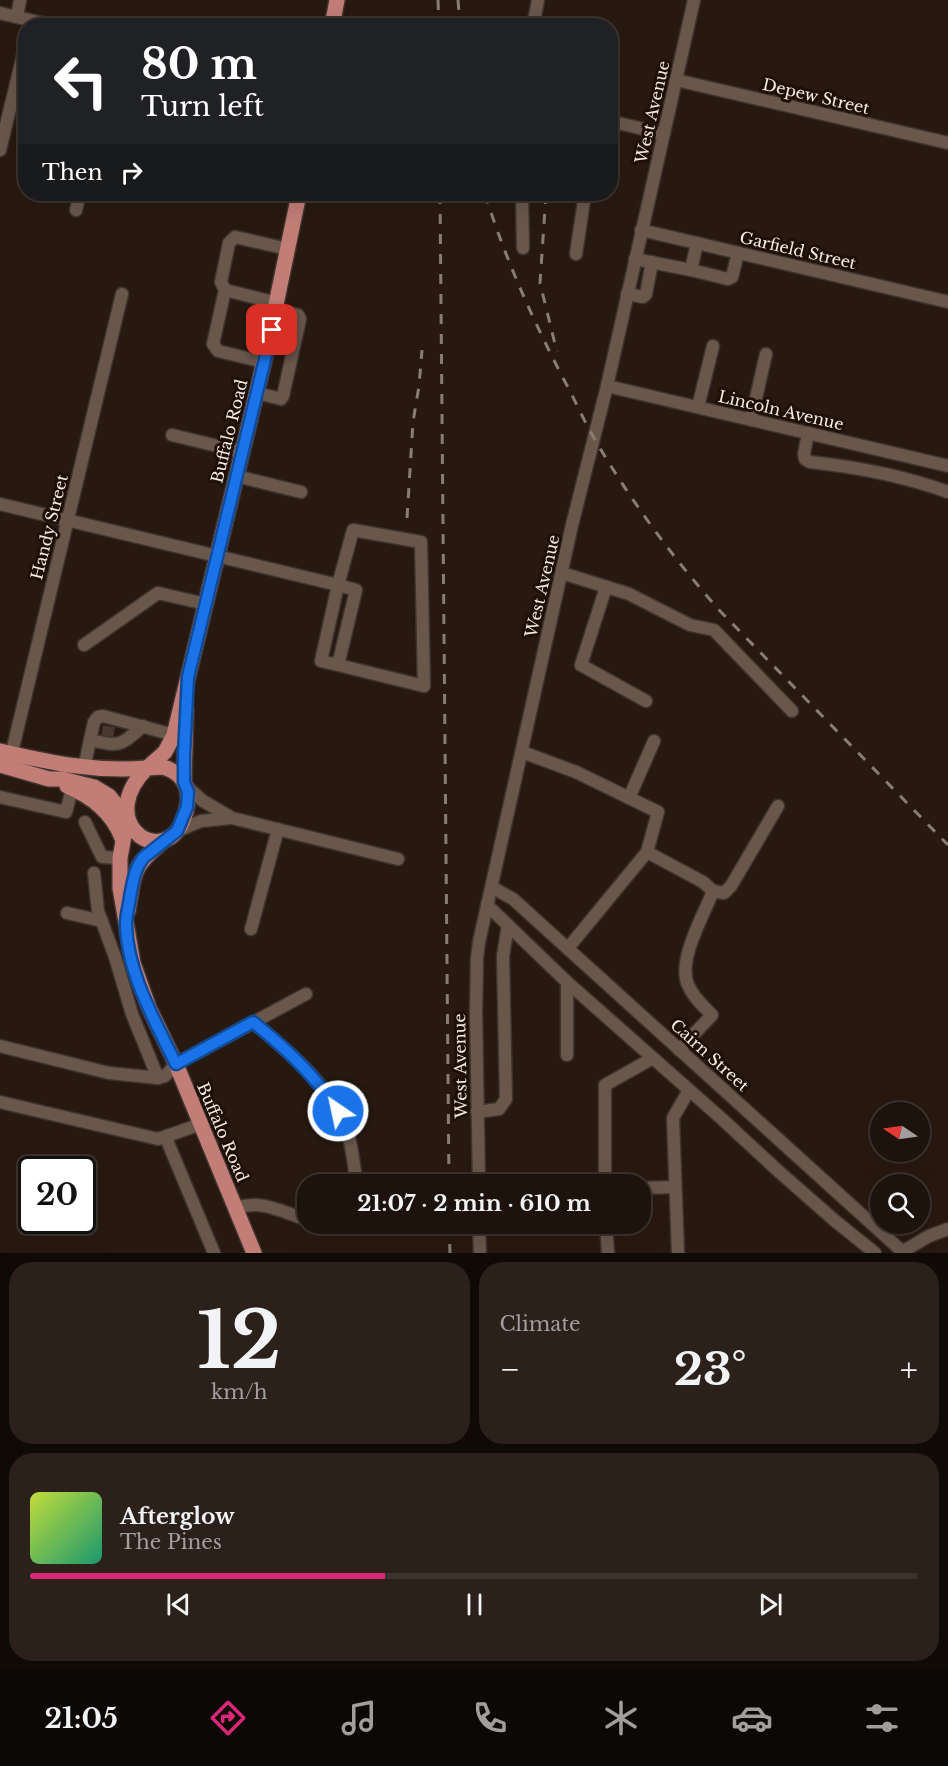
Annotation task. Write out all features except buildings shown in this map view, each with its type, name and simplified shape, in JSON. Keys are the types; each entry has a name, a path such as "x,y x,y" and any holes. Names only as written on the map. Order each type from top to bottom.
{"main road":[{"path":"334,18 338,0"},
{"name":"Buffalo Road","path":"147,768 165,752 174,735 257,393 298,201"},
{"name":"Buffalo Road","path":"185,783 184,740 188,677"},
{"path":"5,759 84,768 169,769 185,783 188,792 187,807 172,835 152,841 140,836 109,796 94,787 62,779 49,779"},
{"path":"5,759 89,797 117,825 122,838"},
{"path":"127,819 129,793 147,768"},
{"name":"Buffalo Road","path":"127,819 122,838 120,888 130,952 143,993 176,1064 254,1253"},
{"name":"Buffalo Road","path":"126,923 133,880 139,864 143,858 172,835"}],"street":[{"path":"0,13 17,17 20,0"},
{"path":"536,18 538,0"},
{"name":"West Avenue","path":"479,1174 477,958 487,904 694,0"},
{"name":"Depew Street","path":"676,80 948,143"},
{"path":"0,150 18,98"},
{"path":"618,124 664,134"},
{"path":"76,210 78,201"},
{"path":"522,201 523,248"},
{"path":"576,254 584,201"},
{"name":"Garfield Street","path":"641,230 948,302"},
{"path":"264,362 218,351 213,344 225,290 221,282 230,243 235,237 288,249"},
{"path":"691,270 697,243"},
{"path":"635,259 728,279 732,277 738,253"},
{"path":"627,294 643,297 646,294 652,262"},
{"path":"225,290 298,315 300,319 284,396 281,399 257,393"},
{"name":"Handy Street","path":"5,759 68,520 122,294"},
{"path":"698,407 713,346"},
{"path":"751,420 766,354"},
{"name":"Lincoln Avenue","path":"607,386 948,466"},
{"path":"808,434 804,454 805,459 810,462 853,467 948,492"},
{"path":"171,435 242,452"},
{"path":"236,476 301,492"},
{"path":"0,504 356,590 338,665"},
{"path":"353,530 421,542 424,686 321,661 338,585 353,530"},
{"path":"562,573 629,594 690,625 714,630 792,711"},
{"path":"606,587 581,665 646,701"},
{"path":"84,645 158,592 206,604"},
{"path":"84,768 94,722 98,717 103,716 113,745 123,743 143,726"},
{"path":"90,740 108,731 143,726 174,735"},
{"path":"629,798 654,741"},
{"path":"522,752 576,772 658,812 647,852 568,948"},
{"path":"185,783 203,801 232,818 398,859"},
{"path":"0,797 66,812 72,789"},
{"path":"647,852 703,882 713,891 724,893 731,886 778,806"},
{"path":"172,835 201,821 232,818"},
{"path":"85,822 102,857 120,858"},
{"path":"251,929 278,829"},
{"path":"94,873 98,911 132,1014 158,1078"},
{"name":"Cairn Street","path":"492,887 513,899 902,1252"},
{"path":"680,1050 712,1015 691,991 685,971 689,951 713,891"},
{"path":"487,904 567,982 792,1184 875,1253"},
{"path":"67,913 102,921"},
{"path":"477,1112 500,1109 506,1099 503,956 508,925"},
{"path":"567,982 567,1055"},
{"path":"0,1046 109,1073 158,1078 165,1076 176,1064 306,994"},
{"path":"253,1022 304,1067 332,1101 348,1133 355,1174"},
{"path":"605,1174 605,1085 653,1058"},
{"path":"678,1253 674,1118 689,1090"},
{"path":"0,1102 158,1139 201,1124"},
{"path":"166,1138 214,1253"},
{"path":"651,1188 675,1187"},
{"path":"236,1208 259,1204 297,1216"},
{"path":"902,1252 929,1236 948,1229"},
{"path":"479,1234 480,1253"},
{"path":"607,1234 608,1253"}],"tunnel":[{"path":"107,738 109,726"}],"railway":[{"path":"438,0 439,18"},
{"path":"458,0 459,18"},
{"path":"440,201 449,1174"},
{"path":"487,201 510,265 541,333 590,431 637,506 720,611 948,845"},
{"path":"546,201 540,283 557,352"},
{"path":"407,518 413,422 422,350"},
{"path":"449,1234 450,1253"}],"route":[{"path":"272,330 188,677 184,754 184,782 188,792 187,807 177,831 143,858 139,864 133,880 126,923 130,952 143,993 176,1064 253,1022 304,1067 338,1111"}]}
